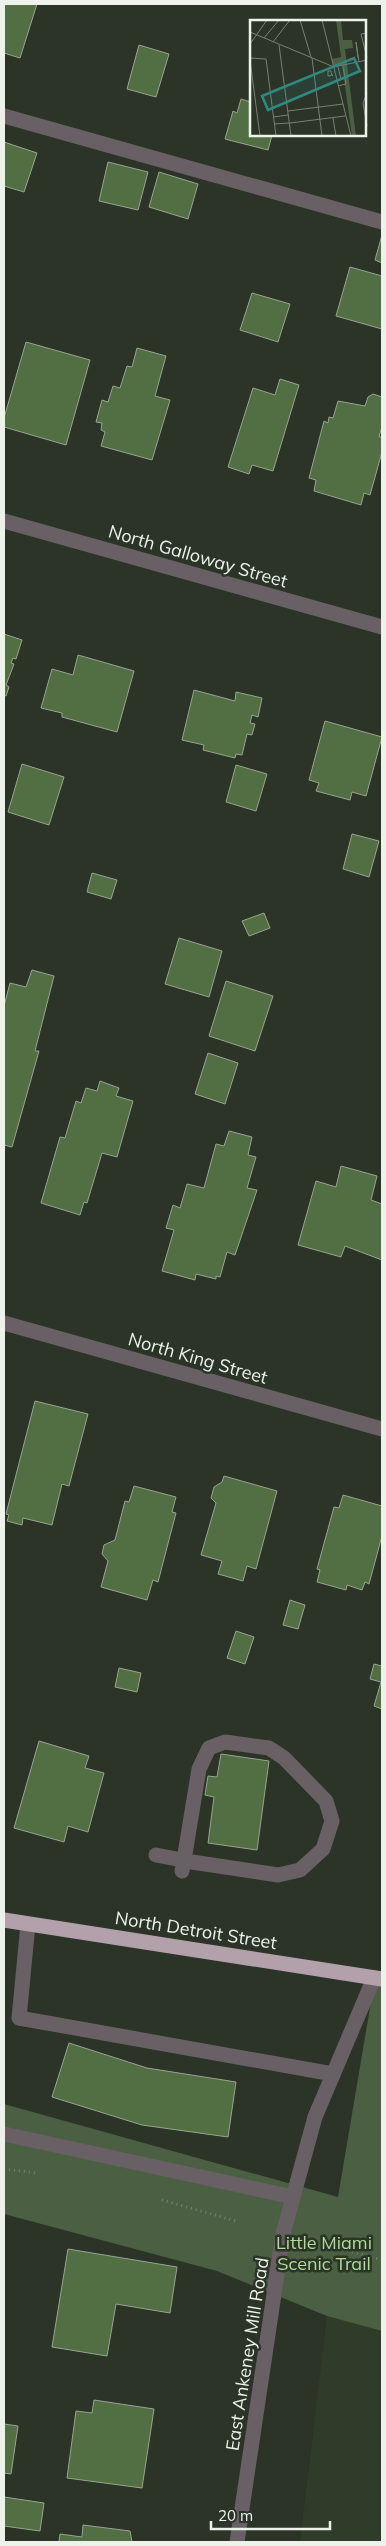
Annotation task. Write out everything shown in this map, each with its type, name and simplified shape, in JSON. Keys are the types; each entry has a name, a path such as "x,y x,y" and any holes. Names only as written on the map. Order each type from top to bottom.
{"highway":[{"name":"North Detroit Street","path":"4,1920 378,1978"}],"street":[{"path":"4,116 382,222"},
{"name":"North Galloway Street","path":"4,521 382,627"},
{"name":"North King Street","path":"4,1323 382,1428"},
{"path":"156,1855 183,1865 278,1875 300,1870 324,1848 332,1821 326,1801 284,1758 269,1748 225,1742 209,1748 199,1769 183,1865"},
{"path":"28,1924 19,2018 333,2074"},
{"name":"East Ankeney Mill Road","path":"237,2542 283,2234 315,2118 333,2074 378,1978"},
{"path":"4,2134 293,2197"}],"path":[{"path":"323,2244 382,2260"}],"shaded area":[{"path":"327,2316 382,2331 382,2542 300,2542"}],"green space":[{"name":"Little Miami Scenic Trail","path":"375,1978 382,1979 382,2331 327,2316 217,2271 4,2214 4,2104 338,2197"}],"building":[{"path":"4,4 37,4 20,58 4,53"},
{"path":"139,45 169,54 156,97 127,89"},
{"path":"241,99 250,102 250,136 272,136 268,150 225,139 233,111 237,113"},
{"path":"4,142 37,153 24,192 4,186"},
{"path":"108,162 148,172 138,210 99,201"},
{"path":"159,172 198,184 188,219 149,207"},
{"path":"382,235 382,263 375,260"},
{"path":"350,267 382,276 382,329 336,316"},
{"path":"252,293 290,304 278,342 240,330"},
{"path":"26,342 90,360 66,445 4,427 4,418"},
{"path":"137,348 166,356 155,396 170,400 152,460 101,446 105,432 101,430 102,423 96,422 102,400 108,402 113,386 120,388 127,366 132,367"},
{"path":"280,379 299,385 273,471 252,465 249,474 228,467 253,388 275,395"},
{"path":"373,394 382,397 382,426 379,437 382,437 382,452 370,495 364,493 361,505 314,491 316,480 309,478 324,421 328,423 329,417 333,418 338,401 365,406 368,397"},
{"path":"4,634 22,640 16,659 13,658 11,663 14,664 6,685 9,687 6,696 4,695"},
{"path":"78,655 134,671 117,732 62,717 62,713 41,708 52,669 73,675"},
{"path":"194,690 235,701 236,692 262,698 258,717 252,715 250,723 255,724 252,735 247,734 242,755 236,754 235,758 203,750 204,745 182,740"},
{"path":"325,721 382,737 366,796 352,792 350,800 316,791 319,783 309,780"},
{"path":"22,764 64,777 49,825 8,812"},
{"path":"236,765 267,774 256,811 226,802"},
{"path":"352,834 379,841 369,877 343,869"},
{"path":"92,873 117,880 111,899 87,892"},
{"path":"264,913 270,928 249,936 242,921"},
{"path":"179,938 222,951 209,997 165,984"},
{"path":"32,970 54,976 35,1051 39,1051 12,1147 4,1145 4,1006 10,983 26,987"},
{"path":"226,981 273,996 255,1051 209,1036"},
{"path":"208,1053 238,1063 225,1104 195,1094"},
{"path":"100,1081 119,1088 116,1096 133,1101 117,1157 102,1153 87,1203 84,1202 80,1215 41,1203 60,1137 65,1138 76,1101 81,1103 86,1088 97,1091"},
{"path":"229,1131 252,1137 248,1155 256,1157 247,1188 257,1190 235,1255 227,1252 220,1277 216,1276 216,1279 196,1274 195,1280 162,1271 174,1230 166,1228 173,1205 180,1208 187,1184 204,1188 216,1144 224,1146"},
{"path":"341,1166 377,1176 371,1200 382,1204 382,1260 345,1246 341,1257 298,1245 316,1181 336,1187"},
{"path":"35,1401 88,1414 69,1486 62,1484 52,1525 23,1518 22,1525 7,1521 9,1515 6,1514"},
{"path":"224,1476 277,1491 256,1569 247,1566 243,1581 218,1574 222,1561 201,1555 216,1503 211,1498 214,1487 222,1482"},
{"path":"134,1486 176,1497 172,1512 176,1513 158,1582 153,1580 147,1600 101,1587 108,1561 102,1554 104,1545 115,1540 125,1501 129,1502"},
{"path":"343,1495 382,1506 382,1536 369,1584 365,1582 362,1590 347,1585 346,1590 317,1582 320,1570 317,1569 334,1507 339,1508"},
{"path":"290,1600 305,1605 298,1629 283,1625"},
{"path":"236,1631 254,1637 245,1664 227,1658"},
{"path":"374,1664 382,1666 382,1709 374,1706 381,1682 370,1679"},
{"path":"119,1668 141,1673 137,1692 115,1687"},
{"path":"39,1741 89,1756 85,1768 104,1773 88,1832 68,1826 64,1842 14,1828"},
{"path":"221,1754 269,1761 257,1850 208,1843 214,1797 205,1795 208,1776 217,1777"},
{"path":"69,2043 147,2068 236,2082 228,2137 142,2125 52,2097"},
{"path":"68,2249 177,2267 170,2313 116,2304 107,2356 52,2347"},
{"path":"94,2400 154,2409 142,2488 67,2478 76,2411 92,2413"},
{"path":"4,2424 18,2426 11,2474 4,2473"},
{"path":"4,2497 44,2503 40,2531 4,2526"},
{"path":"83,2525 130,2531 132,2542 59,2542 60,2534 82,2537"}]}
